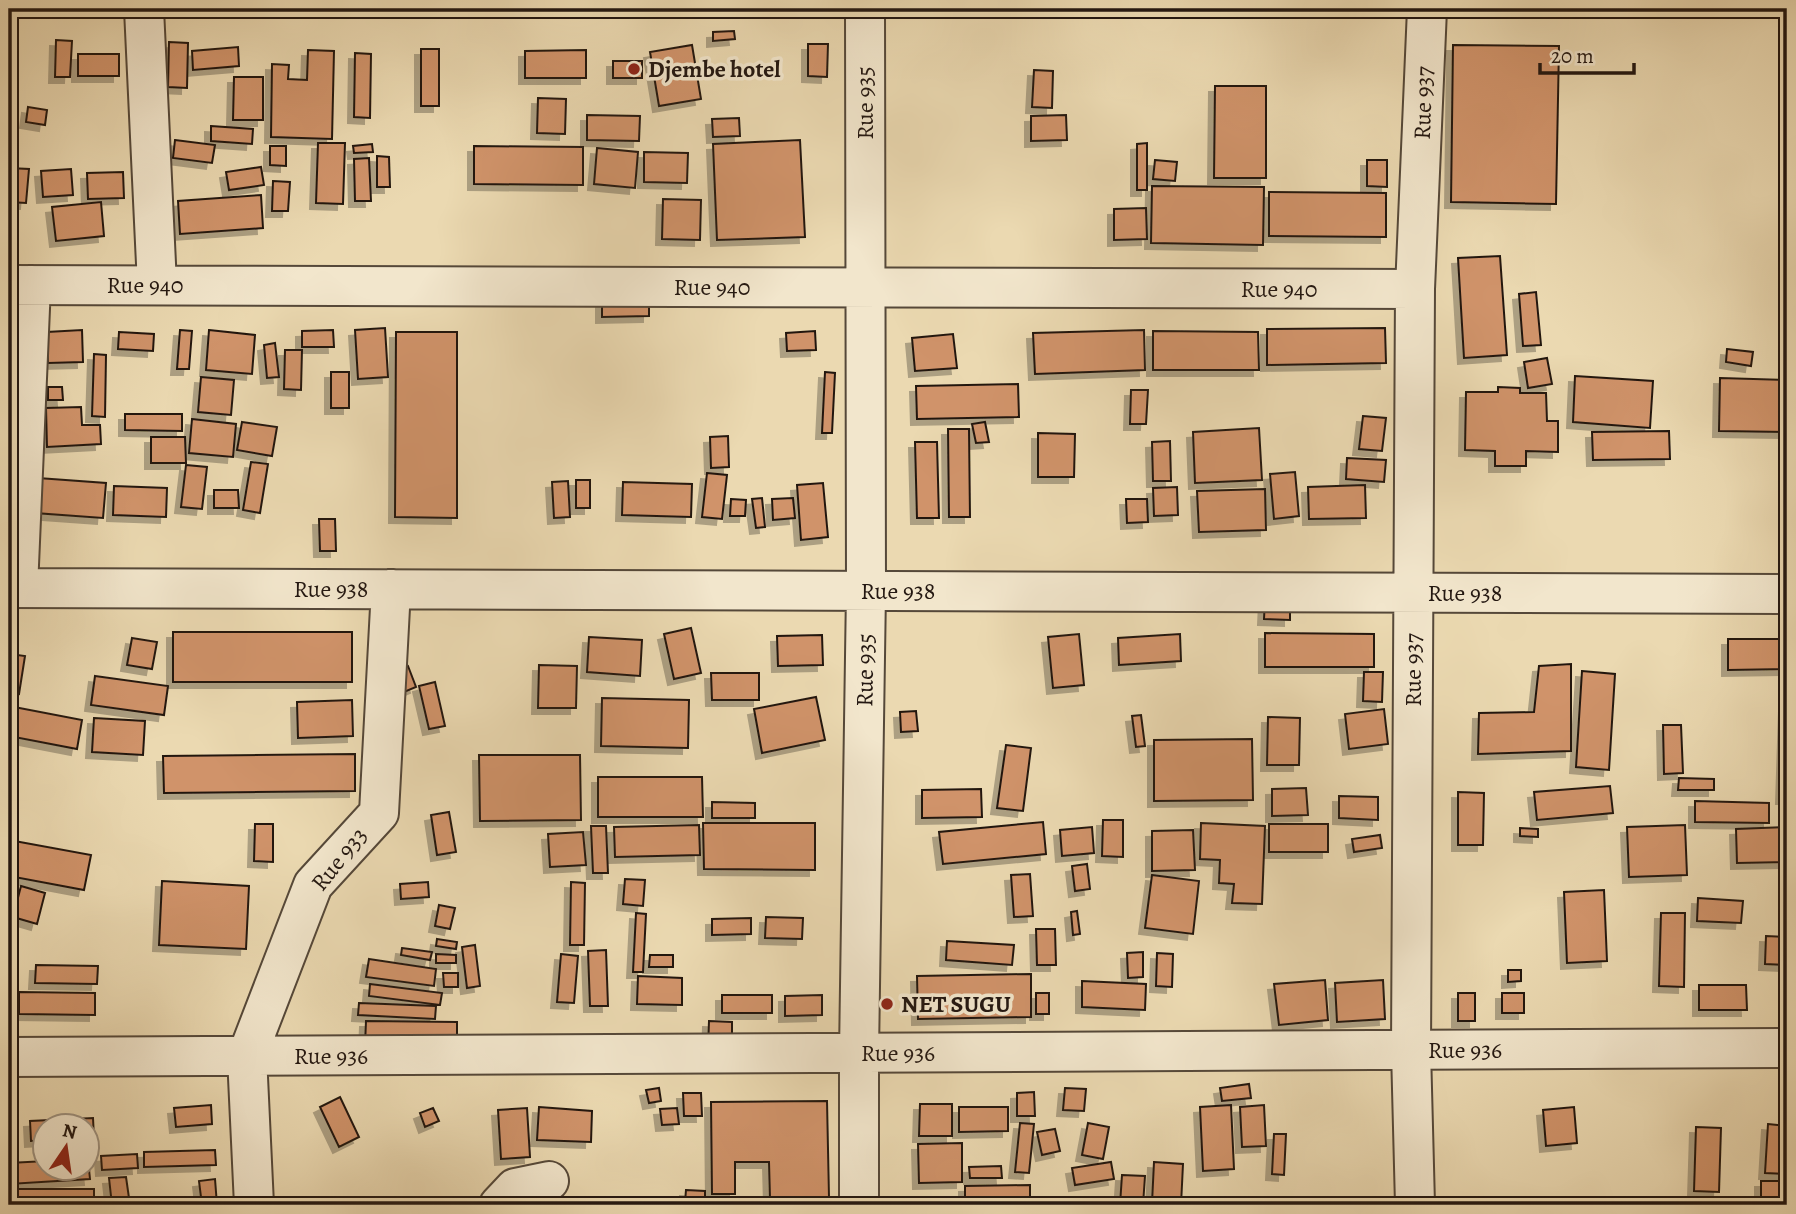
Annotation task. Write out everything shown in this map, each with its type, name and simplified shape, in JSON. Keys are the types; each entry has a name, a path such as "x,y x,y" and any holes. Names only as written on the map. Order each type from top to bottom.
{"street":[{"path":"144,9 158,285"},
{"name":"Rue 935","path":"859,1205 866,591 865,9"},
{"name":"Rue 937","path":"1415,1205 1412,1050 1415,289 1427,9"},
{"path":"13,588 20,285"},
{"name":"Rue 940","path":"20,285 1415,289"},
{"name":"Rue 938","path":"13,588 1787,594"},
{"name":"Rue 933","path":"254,1205 247,1056 313,885 379,813 391,589"},
{"name":"Rue 936","path":"9,1058 1787,1048"},
{"path":"499,1205 515,1188 549,1181"}],"building":[{"path":"734,31 735,39 713,41 713,32"},
{"path":"56,40 72,41 70,77 55,77"},
{"path":"169,42 188,43 187,88 168,87"},
{"path":"808,44 828,44 827,77 808,76"},
{"path":"692,45 701,99 659,106 650,52"},
{"path":"1453,45 1559,46 1556,204 1451,202"},
{"path":"238,47 239,66 193,70 192,51"},
{"path":"421,49 439,49 439,106 421,106"},
{"path":"308,50 334,51 332,139 271,137 272,64 289,65 288,79 307,80"},
{"path":"586,50 586,78 525,78 525,51"},
{"path":"355,53 371,54 370,118 354,117"},
{"path":"78,54 119,54 119,76 78,76"},
{"path":"613,61 642,61 642,78 613,78"},
{"path":"1034,70 1053,71 1052,108 1032,107"},
{"path":"234,77 263,77 263,120 233,120"},
{"path":"1215,86 1266,86 1266,178 1214,178"},
{"path":"538,98 566,99 565,134 537,133"},
{"path":"28,107 47,110 45,125 26,122"},
{"path":"587,115 640,116 639,141 587,140"},
{"path":"1066,115 1067,140 1031,141 1031,116"},
{"path":"739,118 740,136 713,137 712,119"},
{"path":"211,126 253,129 252,144 211,141"},
{"path":"175,140 215,145 212,163 173,158"},
{"path":"800,140 805,237 717,240 713,144"},
{"path":"318,143 345,143 343,204 316,203"},
{"path":"1147,143 1147,190 1137,190 1137,144"},
{"path":"372,144 373,152 354,153 353,146"},
{"path":"270,146 286,146 286,166 270,165"},
{"path":"474,146 583,147 583,185 474,184"},
{"path":"597,148 638,152 635,188 594,184"},
{"path":"644,152 688,153 687,183 644,182"},
{"path":"377,156 389,157 390,187 377,187"},
{"path":"369,158 371,201 355,201 354,159"},
{"path":"1155,160 1177,162 1175,181 1153,179"},
{"path":"1367,160 1387,160 1387,187 1367,186"},
{"path":"261,167 264,185 229,190 226,172"},
{"path":"9,168 29,169 26,203 9,202"},
{"path":"71,169 73,195 43,197 41,171"},
{"path":"123,172 124,198 88,199 87,173"},
{"path":"273,181 290,182 288,211 272,211"},
{"path":"1152,186 1264,187 1263,245 1151,243"},
{"path":"1269,192 1386,193 1386,237 1269,236"},
{"path":"261,195 263,228 180,234 178,201"},
{"path":"663,199 701,200 700,240 662,239"},
{"path":"101,202 104,236 56,241 52,207"},
{"path":"1146,208 1147,239 1114,240 1114,209"},
{"path":"1500,256 1507,355 1464,358 1458,258"},
{"path":"1536,292 1541,345 1523,346 1519,294"},
{"path":"649,300 649,316 602,317 602,301"},
{"path":"385,328 388,377 358,379 355,330"},
{"path":"1385,328 1386,363 1267,365 1267,329"},
{"path":"82,330 83,362 48,363 47,332"},
{"path":"180,330 192,331 189,369 177,369"},
{"path":"209,330 255,335 252,374 206,370"},
{"path":"333,330 334,347 302,347 302,331"},
{"path":"1144,330 1145,370 1035,374 1033,333"},
{"path":"815,331 816,350 787,351 786,333"},
{"path":"1153,331 1258,332 1259,370 1153,370"},
{"path":"119,332 154,334 153,351 118,349"},
{"path":"396,332 457,332 457,518 395,517"},
{"path":"953,334 957,368 915,371 912,338"},
{"path":"275,343 279,377 267,378 264,345"},
{"path":"1727,349 1753,352 1751,366 1726,362"},
{"path":"285,350 302,350 301,390 284,389"},
{"path":"94,354 106,355 105,417 92,416"},
{"path":"1547,358 1552,384 1528,388 1524,362"},
{"path":"331,372 349,372 349,408 331,408"},
{"path":"825,372 835,373 832,433 822,433"},
{"path":"1575,376 1653,381 1650,428 1573,422"},
{"path":"201,377 234,380 231,415 198,412"},
{"path":"1720,378 1787,380 1787,432 1719,431"},
{"path":"1018,384 1019,417 917,419 916,386"},
{"path":"48,387 62,387 63,400 48,400"},
{"path":"1498,387 1520,388 1520,393 1546,393 1547,421 1558,421 1558,452 1526,451 1526,466 1495,466 1495,451 1465,450 1466,392 1498,392"},
{"path":"1131,390 1148,390 1146,424 1130,424"},
{"path":"81,407 82,425 100,425 101,444 47,447 46,408"},
{"path":"125,414 182,414 182,431 125,430"},
{"path":"1363,416 1386,418 1382,451 1359,449"},
{"path":"192,419 236,424 233,457 189,453"},
{"path":"242,422 277,427 272,456 237,450"},
{"path":"985,422 989,442 976,443 972,424"},
{"path":"1259,428 1262,480 1195,483 1193,432"},
{"path":"948,429 969,429 970,517 949,517"},
{"path":"1669,431 1670,459 1593,460 1592,432"},
{"path":"1038,433 1075,434 1074,477 1038,477"},
{"path":"728,436 729,467 711,468 710,437"},
{"path":"151,437 185,437 186,463 151,463"},
{"path":"1170,441 1171,481 1153,481 1152,442"},
{"path":"915,442 937,442 939,518 917,518"},
{"path":"1347,458 1386,460 1384,482 1346,479"},
{"path":"251,462 268,464 260,513 243,510"},
{"path":"186,465 207,467 202,509 181,507"},
{"path":"1295,472 1299,516 1274,519 1270,474"},
{"path":"707,473 727,475 722,519 702,517"},
{"path":"38,478 106,483 103,518 35,513"},
{"path":"576,480 590,480 590,508 576,508"},
{"path":"568,481 570,517 554,518 552,482"},
{"path":"623,482 692,484 691,517 622,515"},
{"path":"823,483 828,537 801,540 797,485"},
{"path":"1365,485 1366,518 1309,519 1308,487"},
{"path":"114,486 167,488 166,517 113,515"},
{"path":"1177,487 1178,515 1154,516 1153,488"},
{"path":"1265,489 1266,530 1199,532 1197,491"},
{"path":"214,490 238,490 239,508 214,508"},
{"path":"762,498 765,527 756,528 752,499"},
{"path":"793,498 795,518 773,520 772,499"},
{"path":"731,499 746,500 745,516 730,516"},
{"path":"1126,499 1147,499 1148,522 1127,523"},
{"path":"319,519 335,519 336,551 320,551"},
{"path":"1265,598 1290,599 1290,620 1264,619"},
{"path":"691,628 701,673 674,679 664,634"},
{"path":"173,632 352,632 352,682 173,682"},
{"path":"1265,633 1374,634 1374,667 1265,667"},
{"path":"1079,634 1084,685 1053,688 1048,637"},
{"path":"1180,634 1181,661 1119,665 1118,638"},
{"path":"822,635 823,665 778,666 777,636"},
{"path":"589,637 642,640 640,676 587,672"},
{"path":"132,638 157,642 152,669 127,665"},
{"path":"1728,639 1787,639 1787,669 1728,670"},
{"path":"10,654 25,656 19,694 9,692"},
{"path":"1571,664 1571,751 1478,754 1479,713 1534,712 1539,666"},
{"path":"539,665 577,666 576,708 538,708"},
{"path":"408,666 416,687 404,692 396,671"},
{"path":"1582,671 1615,674 1609,770 1576,767"},
{"path":"1364,672 1383,672 1382,702 1363,701"},
{"path":"711,673 759,673 759,700 712,700"},
{"path":"1786,674 1787,798 1782,798"},
{"path":"95,676 168,686 164,715 91,705"},
{"path":"435,682 445,726 429,729 419,686"},
{"path":"816,697 825,740 762,753 754,709"},
{"path":"602,698 689,700 688,748 601,746"},
{"path":"352,700 353,736 298,738 297,702"},
{"path":"9,706 82,720 77,749 9,736"},
{"path":"1384,709 1388,744 1349,749 1345,714"},
{"path":"916,711 918,731 901,732 900,712"},
{"path":"1141,715 1145,746 1136,747 1132,716"},
{"path":"1268,717 1300,718 1299,765 1267,765"},
{"path":"94,718 145,721 143,755 92,752"},
{"path":"1663,725 1681,725 1683,773 1664,774"},
{"path":"1252,739 1253,800 1154,801 1154,740"},
{"path":"1006,745 1031,748 1023,811 997,808"},
{"path":"355,754 355,791 164,793 163,756"},
{"path":"479,755 580,755 581,820 480,821"},
{"path":"598,777 702,777 703,817 598,817"},
{"path":"1679,778 1714,779 1714,790 1678,790"},
{"path":"1610,786 1613,813 1537,820 1534,792"},
{"path":"1306,788 1308,815 1272,816 1272,789"},
{"path":"981,789 982,817 922,818 922,790"},
{"path":"1458,792 1484,793 1483,845 1458,845"},
{"path":"1339,796 1378,797 1378,820 1339,818"},
{"path":"1695,801 1769,803 1769,823 1695,822"},
{"path":"712,802 755,803 755,818 712,818"},
{"path":"449,812 456,852 437,855 431,815"},
{"path":"1103,820 1123,820 1123,857 1102,856"},
{"path":"1043,822 1046,854 943,864 939,832"},
{"path":"703,823 815,823 815,870 704,869"},
{"path":"1201,823 1265,826 1262,904 1232,903 1234,884 1219,883 1220,860 1200,859"},
{"path":"255,824 273,824 273,862 254,861"},
{"path":"1269,824 1328,824 1328,852 1269,852"},
{"path":"699,825 700,855 615,857 614,827"},
{"path":"1685,825 1687,875 1629,877 1627,827"},
{"path":"591,826 606,826 608,873 593,873"},
{"path":"1092,827 1094,853 1062,856 1060,830"},
{"path":"1787,827 1787,862 1737,863 1736,829"},
{"path":"1520,828 1538,829 1538,837 1520,836"},
{"path":"1193,830 1195,870 1152,871 1152,831"},
{"path":"583,832 586,865 550,867 548,834"},
{"path":"1380,835 1382,848 1354,852 1352,839"},
{"path":"9,840 91,855 84,890 9,876"},
{"path":"1087,864 1090,889 1075,891 1072,866"},
{"path":"1030,874 1033,916 1014,917 1011,875"},
{"path":"1152,875 1199,881 1193,934 1145,928"},
{"path":"625,879 645,880 643,906 623,904"},
{"path":"162,881 249,886 246,949 159,945"},
{"path":"428,882 429,897 401,899 400,884"},
{"path":"571,882 585,883 584,945 570,945"},
{"path":"21,886 45,893 37,924 13,917"},
{"path":"1604,890 1607,961 1567,963 1564,892"},
{"path":"1698,898 1743,901 1741,923 1697,921"},
{"path":"439,905 455,908 450,929 435,926"},
{"path":"1077,911 1080,934 1073,935 1071,912"},
{"path":"636,913 646,914 643,972 633,972"},
{"path":"1661,913 1685,913 1684,987 1659,986"},
{"path":"766,917 803,918 802,939 765,938"},
{"path":"751,918 751,934 712,935 712,919"},
{"path":"1036,929 1055,929 1056,965 1037,965"},
{"path":"1766,936 1787,937 1787,965 1765,964"},
{"path":"437,939 457,942 456,949 436,946"},
{"path":"947,941 1014,945 1012,965 946,960"},
{"path":"475,945 480,986 467,988 462,947"},
{"path":"402,948 432,952 430,960 401,955"},
{"path":"606,950 608,1006 590,1006 588,951"},
{"path":"1143,952 1143,977 1128,978 1127,953"},
{"path":"1157,953 1173,954 1172,987 1156,986"},
{"path":"436,954 456,955 456,963 436,963"},
{"path":"561,954 578,956 574,1003 557,1002"},
{"path":"650,955 673,955 673,967 649,967"},
{"path":"369,959 436,969 434,986 366,977"},
{"path":"36,965 98,966 97,984 35,983"},
{"path":"1508,970 1521,970 1521,981 1508,982"},
{"path":"443,973 458,973 458,987 444,987"},
{"path":"1031,974 1031,1017 918,1019 917,976"},
{"path":"638,976 682,978 682,1005 637,1004"},
{"path":"1325,980 1328,1020 1279,1025 1274,984"},
{"path":"1383,980 1385,1019 1337,1022 1335,983"},
{"path":"1082,981 1146,984 1145,1010 1082,1007"},
{"path":"370,984 442,993 440,1005 369,996"},
{"path":"1699,985 1746,985 1747,1010 1699,1010"},
{"path":"19,992 95,993 95,1015 19,1014"},
{"path":"1036,993 1049,993 1049,1014 1036,1014"},
{"path":"1458,993 1475,993 1475,1021 1458,1021"},
{"path":"1502,993 1524,993 1524,1013 1502,1013"},
{"path":"722,995 772,995 772,1013 722,1013"},
{"path":"822,995 822,1015 785,1016 785,996"},
{"path":"359,1003 436,1006 435,1019 358,1015"},
{"path":"366,1021 457,1022 457,1046 365,1045"},
{"path":"709,1021 732,1022 732,1050 708,1050"},
{"path":"1249,1084 1251,1098 1222,1101 1220,1088"},
{"path":"659,1088 661,1101 649,1103 646,1090"},
{"path":"1065,1088 1086,1089 1084,1111 1063,1110"},
{"path":"1034,1092 1035,1116 1017,1116 1017,1093"},
{"path":"683,1093 701,1093 702,1116 684,1116"},
{"path":"340,1097 359,1137 339,1147 320,1107"},
{"path":"827,1101 829,1197 770,1198 769,1162 735,1162 735,1194 712,1194 711,1102"},
{"path":"920,1104 952,1104 952,1136 919,1136"},
{"path":"211,1105 212,1124 176,1127 174,1108"},
{"path":"1231,1105 1234,1169 1203,1171 1200,1107"},
{"path":"1264,1105 1266,1146 1242,1147 1240,1107"},
{"path":"539,1107 592,1111 591,1142 537,1140"},
{"path":"959,1107 1008,1107 1008,1131 959,1132"},
{"path":"1574,1107 1577,1143 1546,1146 1543,1110"},
{"path":"433,1108 439,1121 425,1127 420,1113"},
{"path":"527,1108 530,1157 501,1159 498,1110"},
{"path":"677,1108 679,1124 662,1125 660,1109"},
{"path":"1020,1123 1034,1124 1029,1173 1015,1172"},
{"path":"1088,1123 1109,1127 1103,1159 1082,1155"},
{"path":"1768,1124 1787,1126 1787,1174 1765,1173"},
{"path":"1696,1127 1721,1128 1719,1192 1694,1191"},
{"path":"1055,1129 1060,1151 1042,1155 1037,1132"},
{"path":"1274,1134 1286,1134 1284,1175 1272,1174"},
{"path":"962,1143 962,1182 919,1183 918,1144"},
{"path":"215,1150 216,1165 144,1167 144,1152"},
{"path":"137,1154 138,1168 102,1170 102,1156"},
{"path":"32,1162 32,1182 41,1182 9,1184 9,1163"},
{"path":"1111,1162 1114,1179 1075,1185 1072,1168"},
{"path":"1154,1162 1183,1164 1181,1205 1152,1203"},
{"path":"1001,1166 1002,1178 970,1178 969,1167"},
{"path":"1122,1175 1145,1176 1143,1205 1120,1205"},
{"path":"126,1177 130,1205 112,1205 109,1178"},
{"path":"215,1179 217,1205 202,1205 199,1181"},
{"path":"1761,1181 1787,1181 1787,1205 1761,1205"},
{"path":"1030,1185 1030,1201 965,1203 965,1186"},
{"path":"9,1189 94,1189 94,1205 9,1205"},
{"path":"686,1190 705,1191 705,1203 685,1202"},
{"path":"1106,1197 1107,1205 1076,1205 1076,1200"}],"place":[{"name":"Djembe hotel","path":"634,69"},
{"name":"NET SUGU","path":"887,1004"}]}
